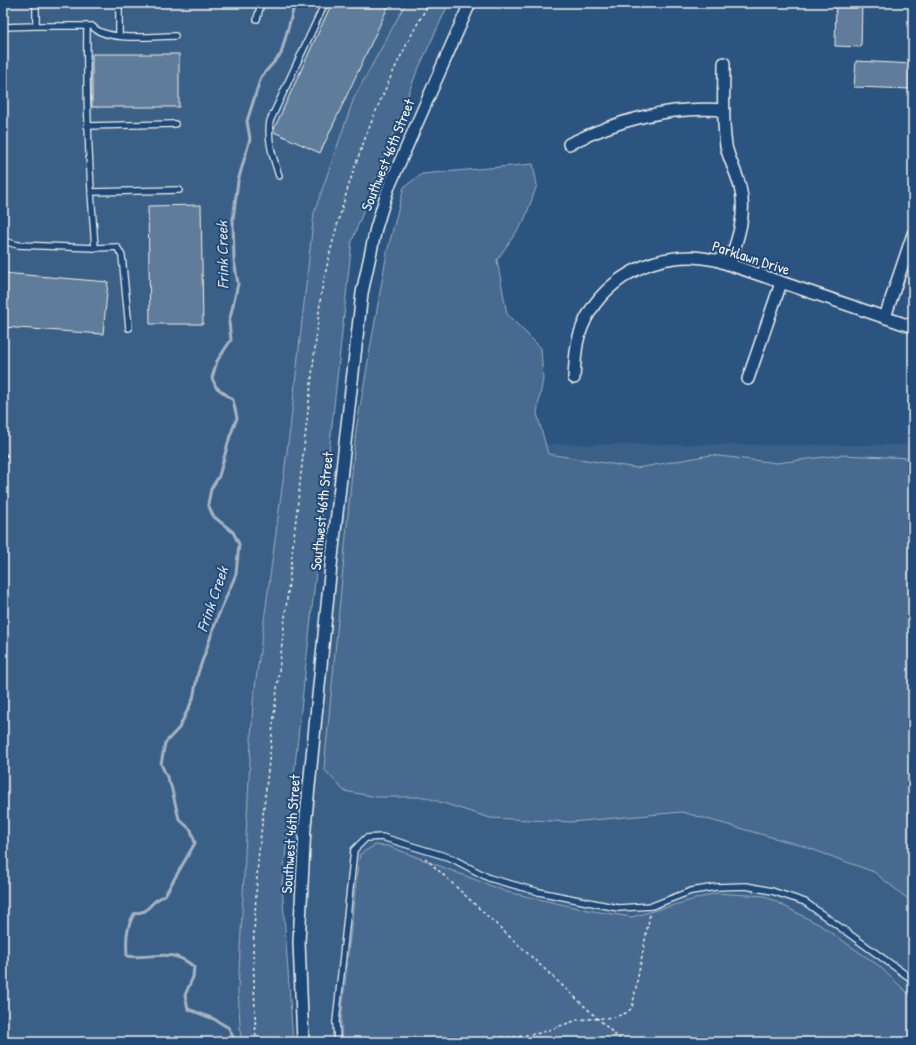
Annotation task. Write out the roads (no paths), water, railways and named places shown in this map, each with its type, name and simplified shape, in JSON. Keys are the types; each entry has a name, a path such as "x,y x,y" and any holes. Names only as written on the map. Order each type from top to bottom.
{"street":[{"name":"Southwest 46th Street","path":"303,1042 299,942 305,827 330,575 362,293 376,228 388,189 470,3"},
{"path":"724,63 724,110 727,148 740,188 743,209 740,230 729,264"},
{"path":"569,144 595,131 645,115 672,110 724,110"},
{"path":"885,318 913,234"},
{"name":"Parklawn Drive","path":"574,378 576,346 588,314 609,288 617,281 637,269 668,259 692,257 716,260 913,327"},
{"path":"748,379 781,283"}],"lane":[{"path":"36,3 36,26"},
{"path":"119,3 119,36"},
{"path":"257,19 260,3"},
{"path":"280,176 270,149 268,135 270,121 326,3"},
{"path":"87,26 88,126 95,248"},
{"path":"3,27 92,26 96,31 109,36 175,36"},
{"path":"88,126 175,124"},
{"path":"91,192 179,190"},
{"path":"3,241 18,245 95,248 117,247 122,256 129,328"},
{"path":"337,1041 336,1022 354,850 366,838 382,837 451,858 489,878 539,892 618,908 652,906 691,891 716,887 746,886 772,891 805,902 913,980"}],"waterway":[{"name":"Frink Creek","path":"235,1042 229,1028 214,1019 188,1009 185,995 193,977 194,967 177,957 169,955 137,957 127,956 127,939 129,924 134,914 145,911 155,901 165,895 195,843 191,830 179,819 171,786 161,764 165,743 179,728 193,699 198,673 218,616 236,574 239,544 233,532 213,516 208,504 211,489 219,476 230,436 237,418 233,400 216,387 212,378 217,361 231,340 229,322 238,284 234,260 233,219 238,181 250,139 247,121 261,77 281,54 295,3"}],"railway":[{"path":"3,452 7,457"}]}
